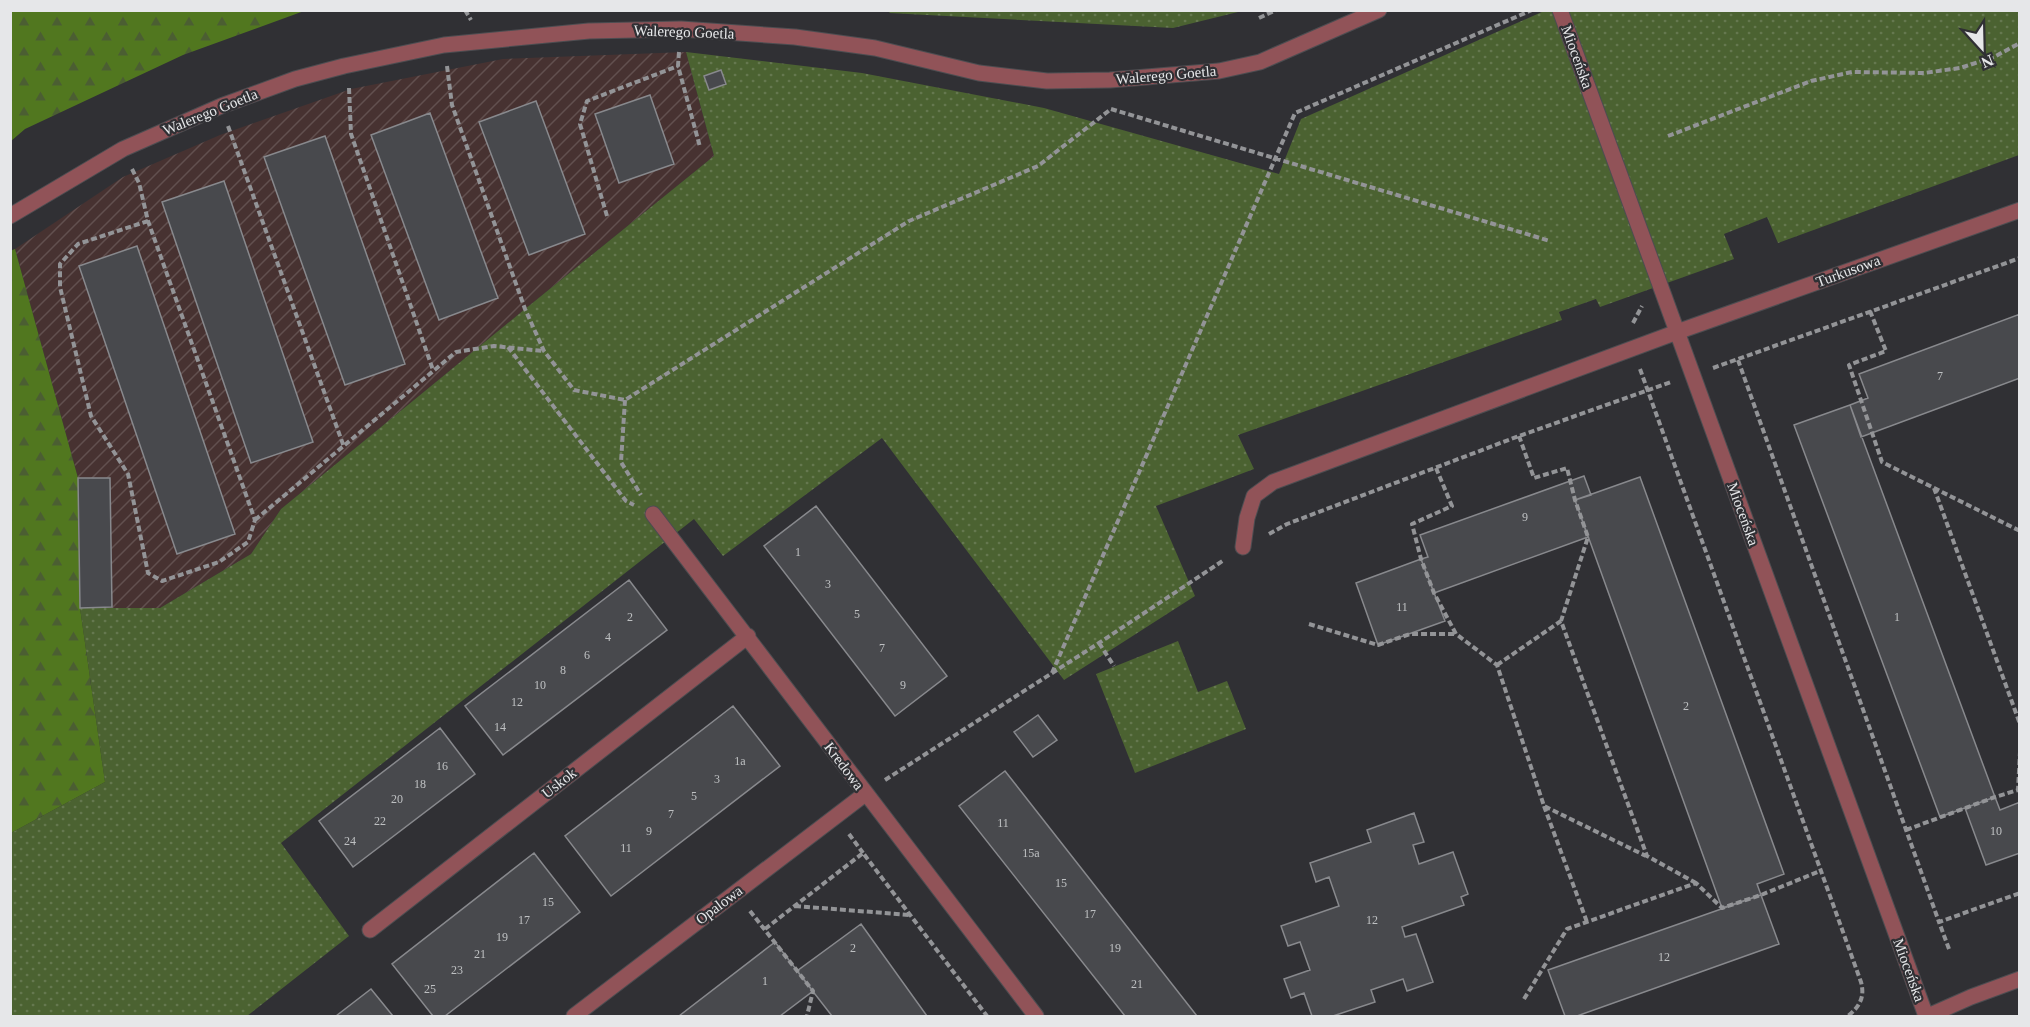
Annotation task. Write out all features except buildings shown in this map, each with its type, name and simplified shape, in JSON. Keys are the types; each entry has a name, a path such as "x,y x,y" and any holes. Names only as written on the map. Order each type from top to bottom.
{"street":[{"name":"Walerego Goetla","path":"10,216 123,149 221,106 295,80 344,66 444,45 589,31 681,29 795,38 864,47 979,73 1047,81 1110,80 1219,71 1260,62 1379,10"},
{"name":"Mioceńska","path":"1560,10 1927,1017"},
{"name":"Turkusowa","path":"1243,547 1247,518 1254,496 1273,482 1677,332 2019,210"},
{"name":"Kredowa","path":"653,514 1036,1017"},
{"name":"Uskok","path":"370,930 748,636"},
{"name":"Opalowa","path":"574,1017 865,794"},
{"path":"1927,1017 2019,979"}],"path":[{"path":"1259,18 1276,10"},
{"path":"1052,673 1295,113 1532,10"},
{"path":"681,29 678,66 700,147"},
{"path":"1668,136 1810,81 1852,72 1924,73 1960,68 1994,57 2019,43"},
{"path":"444,45 452,105 525,309 544,351 574,390 625,400 909,221 1038,166 1111,108 1550,241"},
{"path":"344,66 351,96 351,134 433,370"},
{"path":"607,216 580,124 587,101 678,66"},
{"path":"221,106 344,447"},
{"path":"123,149 139,183 148,221 255,520"},
{"path":"148,221 78,244 60,264 60,287 91,416 128,474 148,573 162,581 219,562 248,542 255,520 456,352 494,346 544,351"},
{"path":"865,794 1243,547 1287,524 1518,436 1738,360 2019,258"},
{"path":"1642,297 1643,304 1638,317 1625,329 1863,991 1857,1008 1848,1017"},
{"path":"1870,311 1886,351 1849,365 1882,462 2019,531"},
{"path":"508,347 626,501 653,514"},
{"path":"1738,360 1949,949"},
{"path":"625,400 621,462 653,514"},
{"path":"1497,665 1561,621 1588,537 1567,468 1534,478 1518,436"},
{"path":"1436,468 1452,506 1412,524 1421,559 1434,592 1456,634 1497,665 1544,806 1587,922"},
{"path":"1934,488 2019,724"},
{"path":"1561,621 1647,856"},
{"path":"1309,624 1378,645 1410,634 1456,634"},
{"path":"1099,643 1114,666"},
{"path":"1905,830 2018,790 2019,752"},
{"path":"1544,806 1647,856 1696,883 1722,908 1820,871"},
{"path":"846,831 987,1017"},
{"path":"765,929 863,853"},
{"path":"1524,999 1567,929 1696,883"},
{"path":"736,893 813,991 807,1017"},
{"path":"1939,922 2019,893"},
{"path":"795,906 910,915"}],"shaded area":[{"path":"686,52 714,156 281,509 251,554 160,608 80,608 78,478 15,249 123,177 220,135 351,89 503,59"}],"green space":[{"path":"11,10 304,11 183,55 25,129 11,141"},
{"path":"891,11 1242,11 1173,28 889,13"},
{"path":"1544,11 2019,11 2019,155 1778,243 1767,217 1724,234 1734,259 1600,307 1596,299 1559,312 1562,320 1238,435 1254,469 1156,506 1195,596 1064,680 882,438 723,556 694,519 281,843 349,936 247,1016 11,1016 11,833 105,782 80,608 160,608 251,554 281,509 714,156 686,52 862,73 1044,108 1279,174 1301,119"},
{"path":"15,249 78,478 80,608 105,782 11,833 10,251"},
{"path":"1178,641 1198,692 1227,681 1246,729 1135,773 1096,674"}]}
